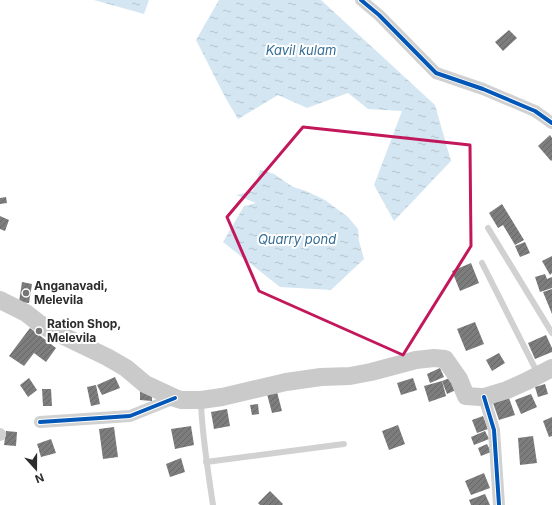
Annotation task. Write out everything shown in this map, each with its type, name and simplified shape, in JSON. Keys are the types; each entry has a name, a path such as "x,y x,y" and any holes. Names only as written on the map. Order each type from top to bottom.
{"main road":[{"path":"0,300 26,313 40,324 126,368 145,384 181,400 201,400 222,397 286,382 321,376 350,376 416,360 434,358 445,359 459,379 466,396 484,397 507,390 545,372"}],"street":[{"path":"361,0 436,73 483,88 535,111 552,123"},
{"path":"484,397 494,430 500,505"},
{"path":"40,422 130,416 175,398"}],"lane":[{"path":"488,228 552,333"},
{"path":"482,263 545,372"},
{"path":"201,400 206,462 213,505"},
{"path":"206,462 344,444"}],"highlighted area":[{"path":"303,127 470,145 471,246 403,355 259,291 227,217"}],"water":[{"path":"94,0 149,0 144,14"},
{"name":"Kavil kulam","path":"219,0 321,0 435,105 451,161 394,221 374,185 402,111 368,109 348,93 307,108 278,95 238,119 196,40"},
{"name":"Quarry pond","path":"260,170 274,174 293,187 325,200 348,217 358,229 359,241 364,259 331,290 280,287 223,242 244,206 256,203 236,195 253,191"}],"building":[{"path":"509,30 517,38 503,51 495,42"},
{"path":"550,135 552,138 551,161 538,146"},
{"path":"6,197 7,203 0,204 0,198"},
{"path":"502,204 524,240 515,245 503,225 498,228 489,213"},
{"path":"0,216 9,220 5,231 0,229"},
{"path":"525,242 530,253 520,257 515,246"},
{"path":"552,256 552,273 550,275 542,261"},
{"path":"471,263 479,283 460,291 452,271"},
{"path":"545,274 547,279 552,277 552,288 540,292 535,277"},
{"name":"Anganavadi, Melevila","path":"22,282 32,284 29,303 19,302"},
{"path":"552,289 552,314 543,292"},
{"path":"475,322 484,344 466,351 457,329"},
{"path":"30,328 56,348 46,362 34,353 24,366 9,356"},
{"path":"546,335 552,348 552,352 535,359 528,343"},
{"path":"499,353 505,363 492,371 486,360"},
{"path":"440,368 444,377 430,383 427,374"},
{"path":"115,377 120,388 102,395 97,385"},
{"path":"452,377 456,390 447,394 442,381"},
{"path":"29,378 37,390 28,397 20,385"},
{"path":"413,378 417,390 401,395 397,383"},
{"path":"442,381 446,396 429,402 424,386"},
{"path":"545,384 548,394 538,397 535,387"},
{"path":"96,385 100,404 91,406 87,387"},
{"path":"42,389 51,389 52,406 43,406"},
{"path":"140,389 152,389 152,401 140,400"},
{"path":"277,392 282,411 272,413 267,394"},
{"path":"531,394 537,407 521,414 515,400"},
{"path":"509,398 515,415 499,420 493,403"},
{"path":"258,404 259,414 252,415 250,405"},
{"path":"227,409 230,426 214,429 211,412"},
{"path":"483,416 488,429 477,433 472,420"},
{"path":"552,417 552,436 549,437 543,421"},
{"path":"398,425 405,444 389,450 382,431"},
{"path":"191,426 194,445 175,449 171,429"},
{"path":"114,427 118,457 103,459 99,429"},
{"path":"6,431 17,432 16,446 4,445"},
{"path":"485,431 489,439 474,445 471,437"},
{"path":"533,436 537,463 520,465 518,438"},
{"path":"51,439 56,453 41,457 37,444"},
{"path":"487,444 491,452 481,456 478,448"},
{"path":"181,458 185,472 170,477 166,464"},
{"path":"484,473 490,488 471,495 465,481"},
{"path":"270,491 283,504 282,505 260,505 258,503"},
{"path":"485,494 490,505 471,505 469,500"}],"cycle path":[{"path":"361,0 379,15 436,73 483,89 535,111 552,123"},
{"path":"484,397 494,430 499,505"},
{"path":"40,422 130,416 175,398"}],"place":[{"name":"Anganavadi, Melevila","path":"26,293"},
{"name":"Ration Shop, Melevila","path":"39,331"}]}
